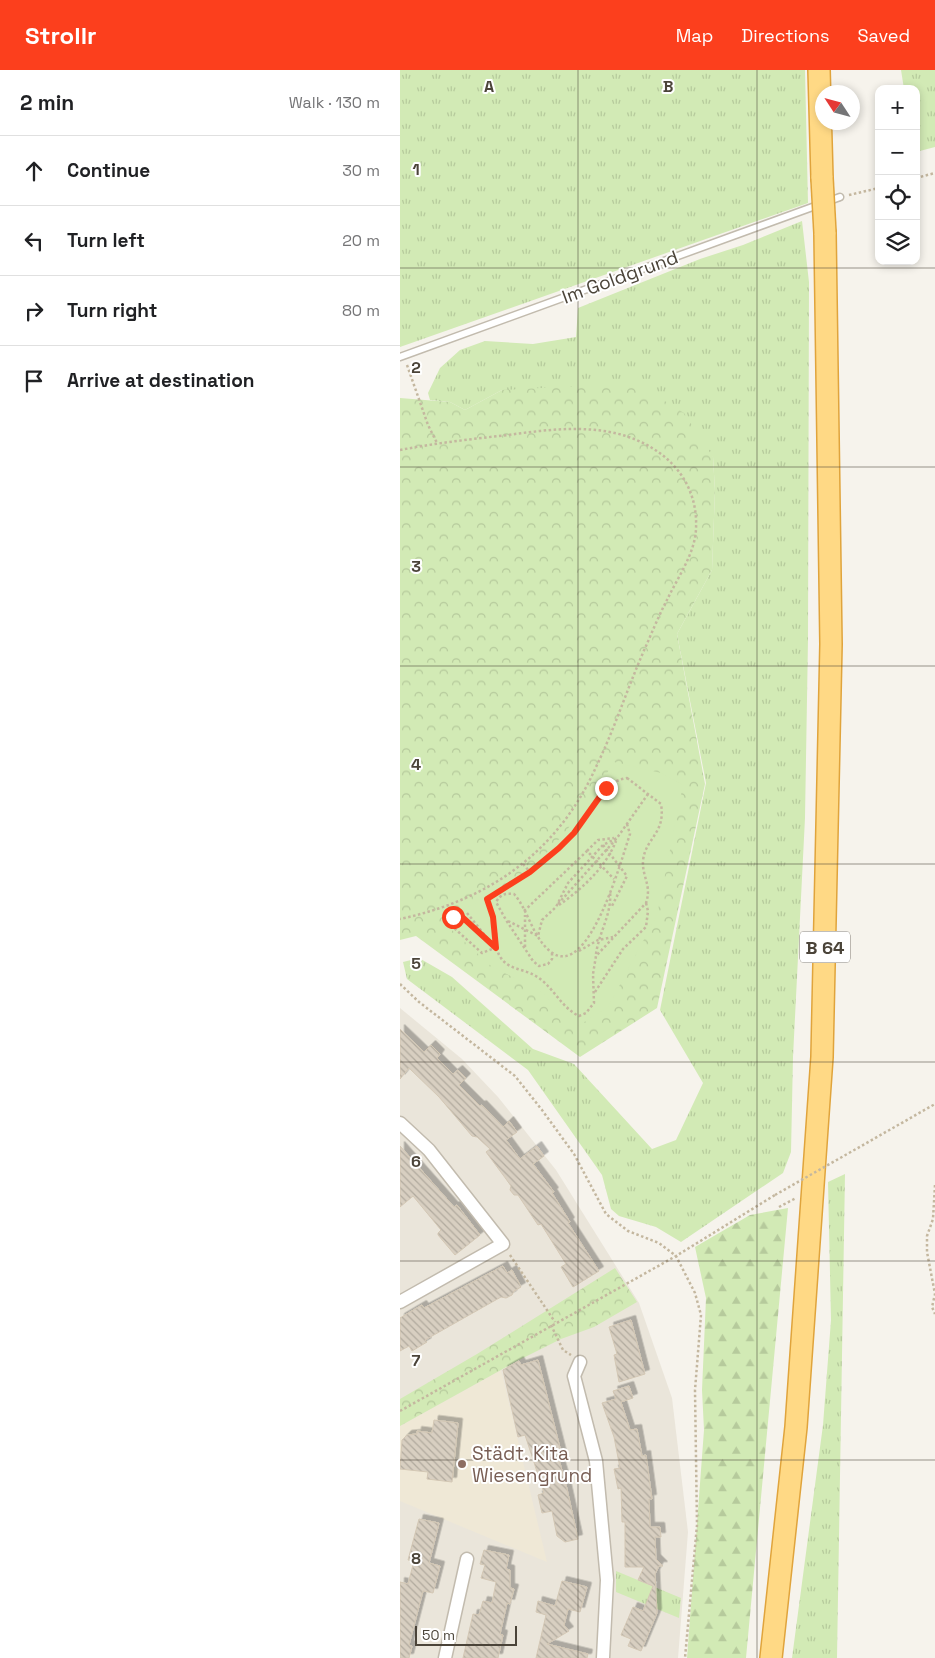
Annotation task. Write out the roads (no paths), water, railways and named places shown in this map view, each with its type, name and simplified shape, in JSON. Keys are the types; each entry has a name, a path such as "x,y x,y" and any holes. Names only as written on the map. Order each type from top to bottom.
{"highway":[{"name":"B 64","path":"771,1658 796,1427 822,1057 831,644 825,233 818,70"}],"street":[{"path":"400,1123 429,1150 503,1244 400,1302"},
{"path":"580,1362 574,1376 596,1461 607,1580 603,1658"},
{"path":"445,1658 467,1559"}],"lane":[{"name":"Im Goldgrund","path":"402,357 840,197"}],"place":[{"name":"Städt. Kita Wiesengrund","path":"462,1464"}]}
